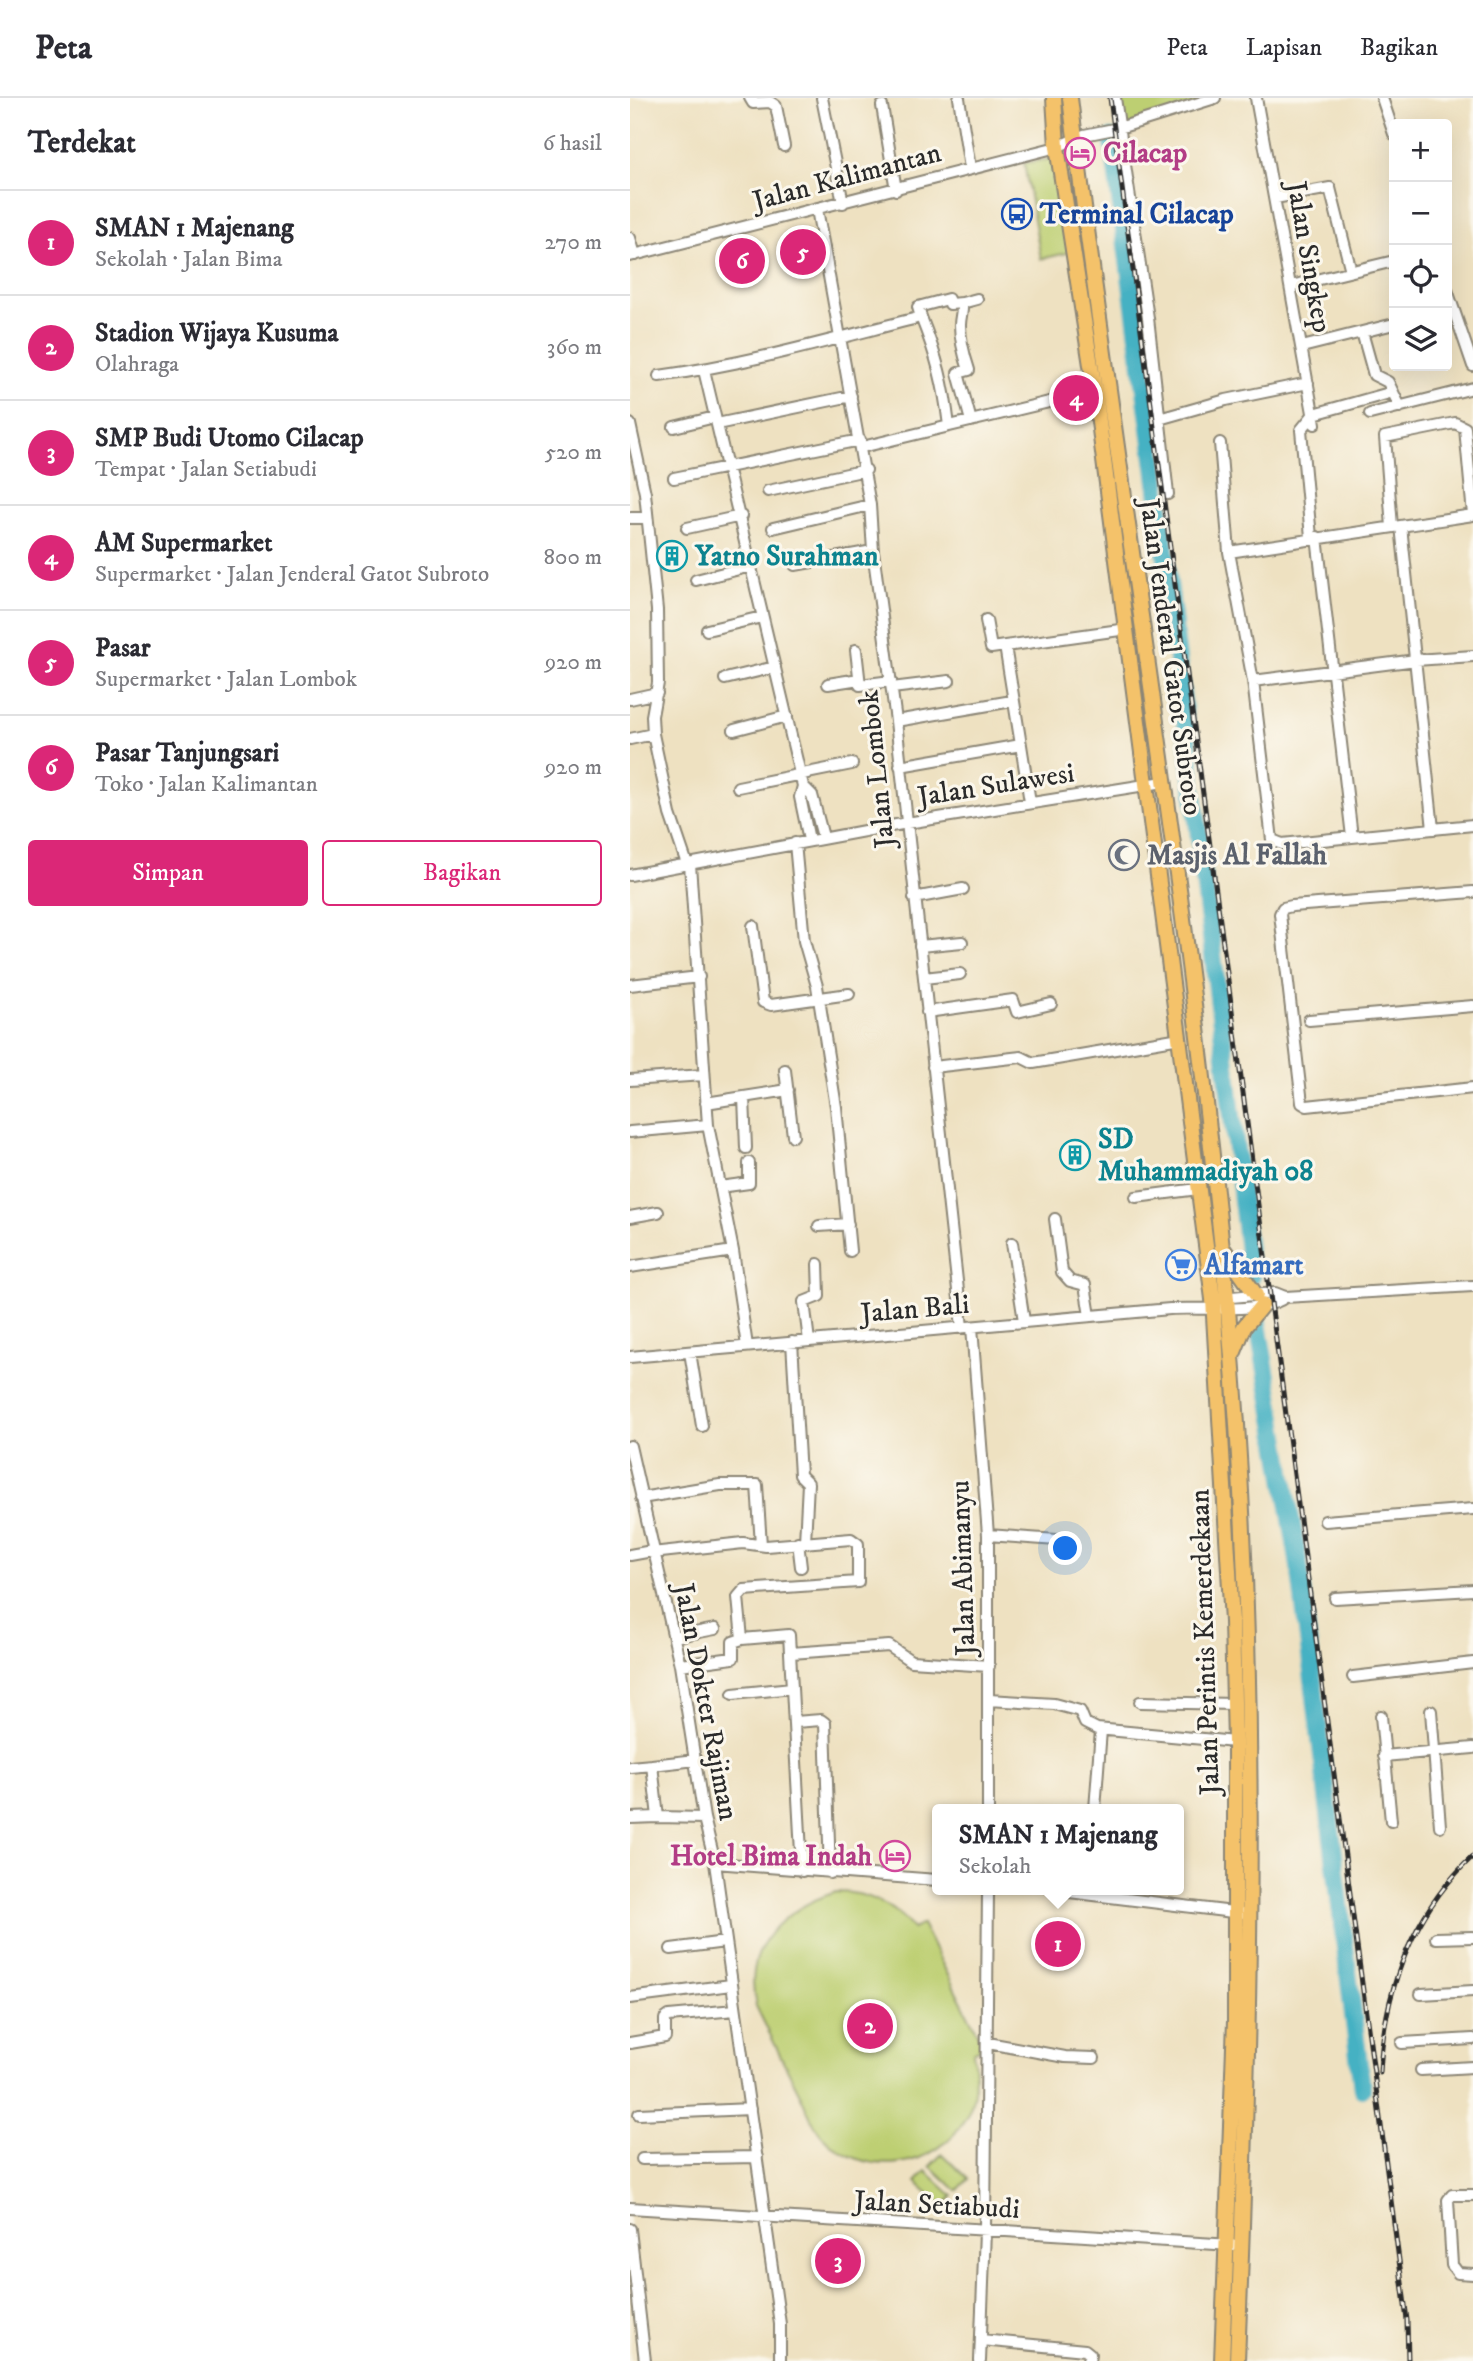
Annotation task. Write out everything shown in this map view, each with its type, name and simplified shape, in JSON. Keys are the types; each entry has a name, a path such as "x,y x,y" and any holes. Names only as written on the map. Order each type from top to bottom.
{"main road":[{"name":"Jalan Jenderal Gatot Subroto","path":"1054,98 1057,147 1095,391 1198,1189 1217,1304"},
{"name":"Jalan Jenderal Gatot Subroto","path":"1070,98 1164,782 1221,1246 1217,1304"},
{"path":"1221,1246 1259,1300 1244,1327 1232,1358"},
{"name":"Jalan Perintis Kemerdekaan","path":"1217,1304 1232,1358 1248,1621 1243,1914 1222,2361"},
{"name":"Jalan Perintis Kemerdekaan","path":"1217,1304 1243,1914 1251,2021 1237,2361"},
{"path":"1232,1622 1248,1621"}],"street":[{"path":"750,98 753,103 776,106 784,146"},
{"path":"822,98 843,203"},
{"path":"959,98 970,168"},
{"path":"1115,98 1148,318 1168,494"},
{"name":"Jalan Kalimantan","path":"632,256 1057,147 1074,138 1119,128 1215,98"},
{"name":"Jalan Singkep","path":"1256,98 1314,417"},
{"path":"1382,98 1389,119"},
{"path":"882,106 896,190"},
{"path":"1275,198 1330,188 1351,271"},
{"name":"Jalan Lombok","path":"817,209 866,470 933,1067 967,1327"},
{"path":"630,238 632,256"},
{"path":"1291,286 1389,262"},
{"path":"949,426 947,392 935,349 918,307 948,299 950,304 977,299"},
{"path":"962,303 960,330 969,370 958,373 971,421"},
{"path":"1452,314 1473,366"},
{"path":"659,376 704,370 840,340 921,317"},
{"path":"1302,347 1389,325"},
{"path":"1362,332 1374,375 1388,382 1400,407"},
{"path":"704,370 788,716 802,780 800,797 809,840"},
{"path":"1159,419 1226,400 1308,383"},
{"path":"1370,414 1473,388"},
{"path":"674,478 949,426 1095,391"},
{"path":"1352,837 1301,430 1314,417 1393,391"},
{"path":"674,427 852,396"},
{"path":"1229,551 1314,537 1396,526 1473,515 1465,428 1455,423 1385,437 1396,526 1416,660 1433,829"},
{"path":"630,424 646,518 657,610 657,693 652,716 653,734 670,814 689,864 708,1125 733,1251 747,1346"},
{"path":"1220,443 1229,551 1253,681 1272,840 1282,844 1473,825"},
{"path":"768,491 866,470"},
{"path":"772,528 870,505"},
{"path":"687,528 741,516"},
{"path":"630,518 646,518"},
{"path":"795,565 873,551"},
{"path":"695,580 751,566"},
{"path":"707,630 762,617"},
{"path":"986,620 991,648 1127,629"},
{"path":"1005,646 1030,802"},
{"path":"856,650 859,679 863,686 950,681"},
{"path":"1253,681 1416,660 1473,656"},
{"path":"725,679 775,667"},
{"path":"828,684 859,679"},
{"path":"630,699 657,693"},
{"path":"896,721 1012,701"},
{"path":"734,730 788,716"},
{"path":"630,739 653,734"},
{"path":"900,766 1021,744"},
{"path":"738,787 802,780 852,764"},
{"path":"802,780 812,795 823,838"},
{"name":"Jalan Sulawesi","path":"630,876 809,840 1164,782"},
{"path":"795,844 804,941 819,998 836,1107 850,1251"},
{"path":"914,898 962,889"},
{"path":"1473,892 1292,906 1283,908 1280,914 1302,1104 1307,1106 1473,1088"},
{"path":"752,926 763,1002 771,1005 849,995"},
{"path":"920,946 961,942"},
{"path":"924,978 960,974"},
{"path":"630,985 699,977"},
{"path":"927,1012 1013,1000 1017,1013 1051,1004"},
{"path":"1309,1020 1473,1006"},
{"path":"933,1067 1021,1056 1033,1063 1180,1038"},
{"path":"785,1070 793,1136"},
{"path":"630,1080 704,1075"},
{"path":"706,1103 788,1090"},
{"path":"744,1097 746,1148"},
{"path":"630,1132 708,1125"},
{"path":"720,1187 749,1183 749,1163"},
{"path":"1136,1197 1198,1189"},
{"path":"630,1217 658,1212"},
{"path":"1055,1219 1062,1272 1070,1281 1085,1285 1090,1316"},
{"path":"819,1226 848,1224"},
{"path":"1012,1243 1024,1321"},
{"path":"630,1267 733,1251"},
{"path":"809,1341 804,1302 819,1296 818,1264"},
{"name":"Jalan Bali","path":"630,1357 1285,1297 1473,1286"},
{"name":"Jalan Abimanyu","path":"967,1327 988,1535 988,1804"},
{"path":"792,1342 800,1475 808,1483 801,1567"},
{"path":"690,1352 702,1426"},
{"name":"Jalan Dokter Rajiman","path":"630,1446 632,1467 680,1665 704,1818 715,1863 780,2324 780,2361"},
{"path":"641,1499 720,1485 757,1485 761,1545"},
{"path":"1325,1521 1473,1509"},
{"path":"988,1535 1071,1541"},
{"path":"630,1555 743,1543 761,1545 856,1541 859,1581 744,1590 738,1597 742,1639"},
{"path":"1335,1598 1473,1590"},
{"path":"674,1637 716,1629"},
{"path":"680,1665 733,1658 733,1642 742,1639 789,1635 802,1871"},
{"path":"791,1653 889,1646 911,1661 989,1666"},
{"path":"1353,1677 1473,1663"},
{"path":"733,1694 792,1688"},
{"path":"989,1700 1054,1704 1080,1710 1088,1726 1101,1733 1235,1742"},
{"path":"1140,1702 1234,1704"},
{"path":"1431,1711 1440,1826"},
{"path":"1381,1716 1391,1821"},
{"path":"795,1721 821,1720 825,1723 830,1873"},
{"path":"1095,1804 1101,1733"},
{"path":"1384,1756 1473,1748"},
{"path":"630,1767 696,1760"},
{"path":"652,1765 658,1817"},
{"path":"630,1818 704,1818"},
{"path":"715,1863 932,1880"},
{"path":"980,2361 985,2231 988,1895"},
{"path":"1110,1895 1243,1914"},
{"path":"1436,1938 1473,1937"},
{"path":"671,1949 725,1942"},
{"path":"630,1998 731,1985"},
{"path":"1421,1994 1473,1991"},
{"path":"630,2043 665,2036 665,2019 669,2016 735,2010"},
{"path":"1402,2043 1473,2039"},
{"path":"988,2043 1065,2057 1094,2058"},
{"path":"1421,2070 1473,2067"},
{"path":"639,2114 750,2109"},
{"path":"642,2159 757,2157"},
{"path":"1473,2195 1451,2195 1448,2200 1452,2265 1458,2273 1473,2274"},
{"name":"Jalan Setiabudi","path":"630,2208 1242,2246"},
{"path":"630,2229 645,2361"},
{"path":"981,2340 1085,2350 1090,2354 1089,2361"}],"green space":[{"path":"1121,98 1215,98 1124,127"},
{"path":"1057,158 1071,252 1041,259 1024,163"},
{"path":"836,1892 859,1894 879,1901 897,1912 913,1929 922,1924 984,2046 973,2052 975,2084 967,2115 954,2134 938,2148 920,2158 899,2163 858,2159 839,2150 822,2136 813,2123 756,2006 753,1985 755,1965 761,1948 771,1933 799,1909"},
{"path":"942,2154 968,2179 957,2191 930,2166"},
{"path":"926,2171 953,2196 944,2206 916,2182"}],"waterway":[{"path":"1112,138 1156,474 1251,1276"},
{"path":"1256,1312 1300,1572 1362,2089"}],"railway":[{"path":"1110,98 1407,2320 1408,2361"},
{"path":"1380,2073 1388,2012 1405,1955 1433,1903 1473,1856"}],"place":[{"name":"Cilacap","path":"1080,153"},
{"name":"Terminal Cilacap","path":"1017,214"},
{"name":"Pasar","path":"803,252"},
{"name":"Pasar Tanjungsari","path":"742,261"},
{"name":"AM Supermarket","path":"1076,398"},
{"name":"Yatno Surahman","path":"672,556"},
{"name":"Masjis Al Fallah","path":"1124,855"},
{"name":"SD Muhammadiyah 08","path":"1075,1155"},
{"name":"Alfamart","path":"1181,1265"},
{"name":"Hotel Bima Indah","path":"895,1856"},
{"name":"SMAN 1 Majenang","path":"1058,1944"},
{"name":"Stadion Wijaya Kusuma","path":"870,2026"},
{"name":"SMP Budi Utomo Cilacap","path":"838,2261"}]}
